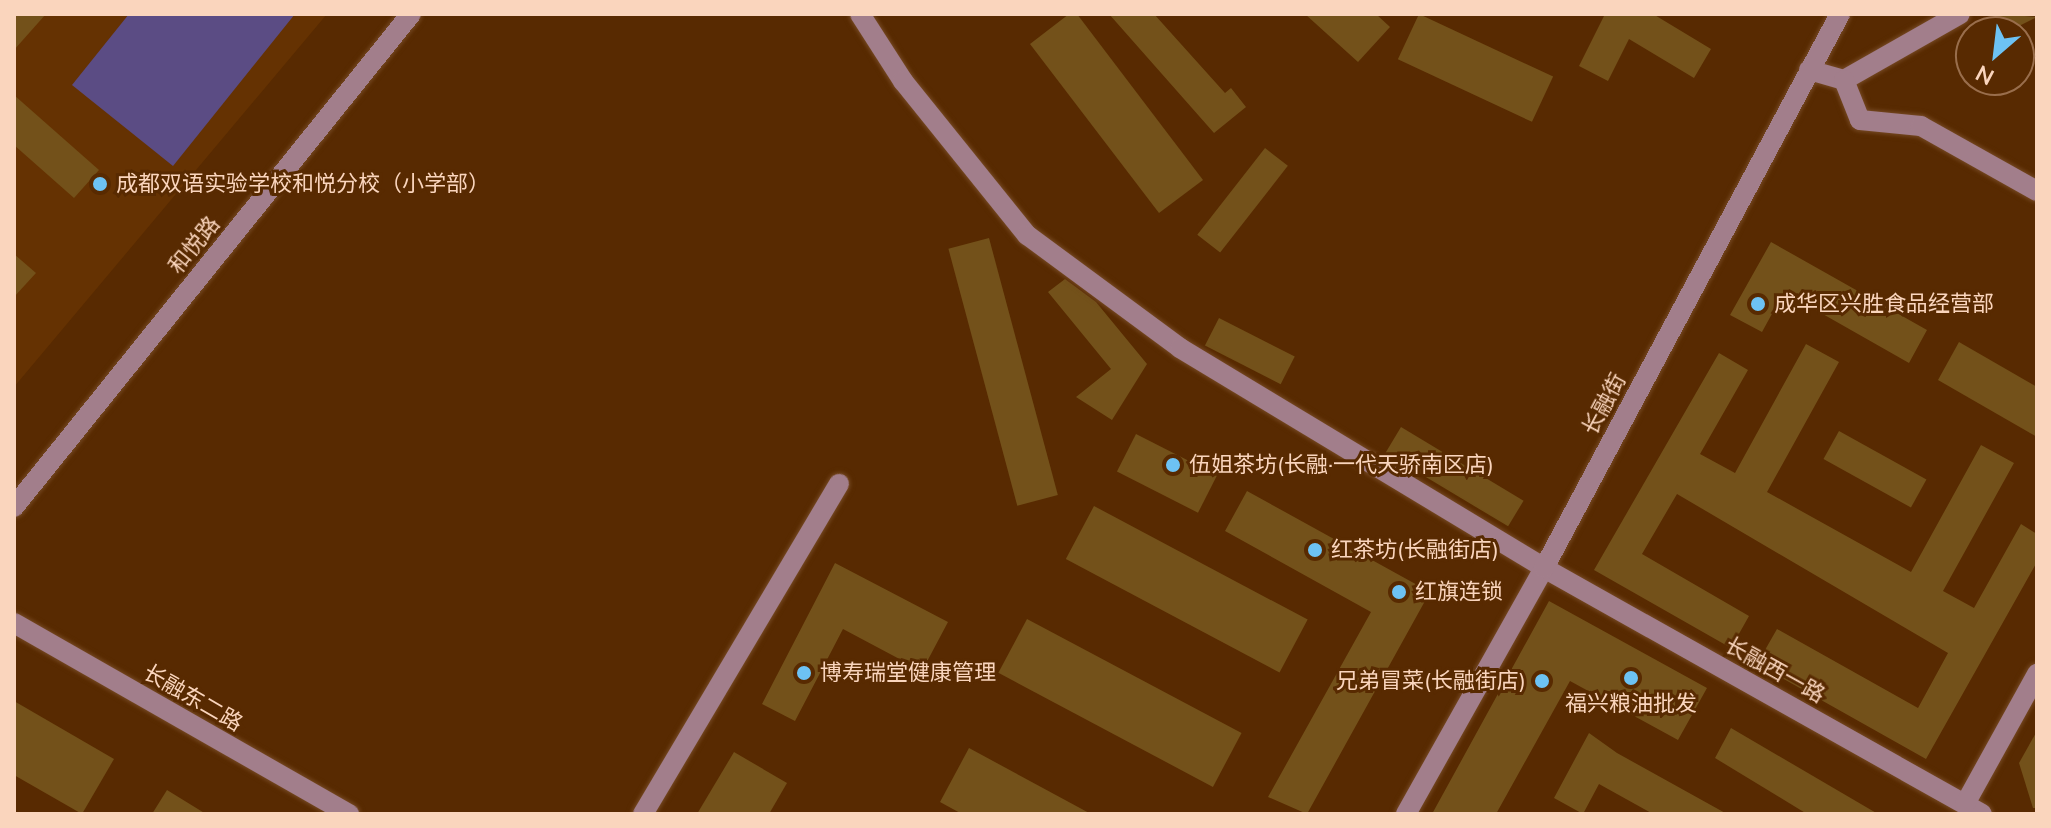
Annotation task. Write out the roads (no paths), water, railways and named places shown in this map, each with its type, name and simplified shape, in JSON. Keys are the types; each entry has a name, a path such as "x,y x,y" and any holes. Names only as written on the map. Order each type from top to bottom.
{"street":[{"name":"和悦路","path":"14,507 411,14"},
{"name":"长融西一路","path":"860,14 903,81 1027,235 1180,348 1544,568 1974,809"},
{"name":"长融街","path":"1406,814 1544,568 1840,14"},
{"path":"1809,70 1844,80 1960,14"},
{"path":"1844,80 1860,120 1921,126 2037,191"},
{"path":"643,814 839,484"},
{"name":"长融东二路","path":"14,623 349,814"},
{"path":"1974,809 2037,674"}],"place":[{"name":"成都双语实验学校和悦分校（小学部）","path":"100,184"},
{"name":"成华区兴胜食品经营部","path":"1758,304"},
{"name":"伍姐茶坊(长融·一代天骄南区店)","path":"1173,465"},
{"name":"红茶坊(长融街店)","path":"1315,550"},
{"name":"红旗连锁","path":"1399,592"},
{"name":"博寿瑞堂健康管理","path":"804,673"},
{"name":"福兴粮油批发","path":"1631,678"},
{"name":"兄弟冒菜(长融街店)","path":"1542,681"}]}
